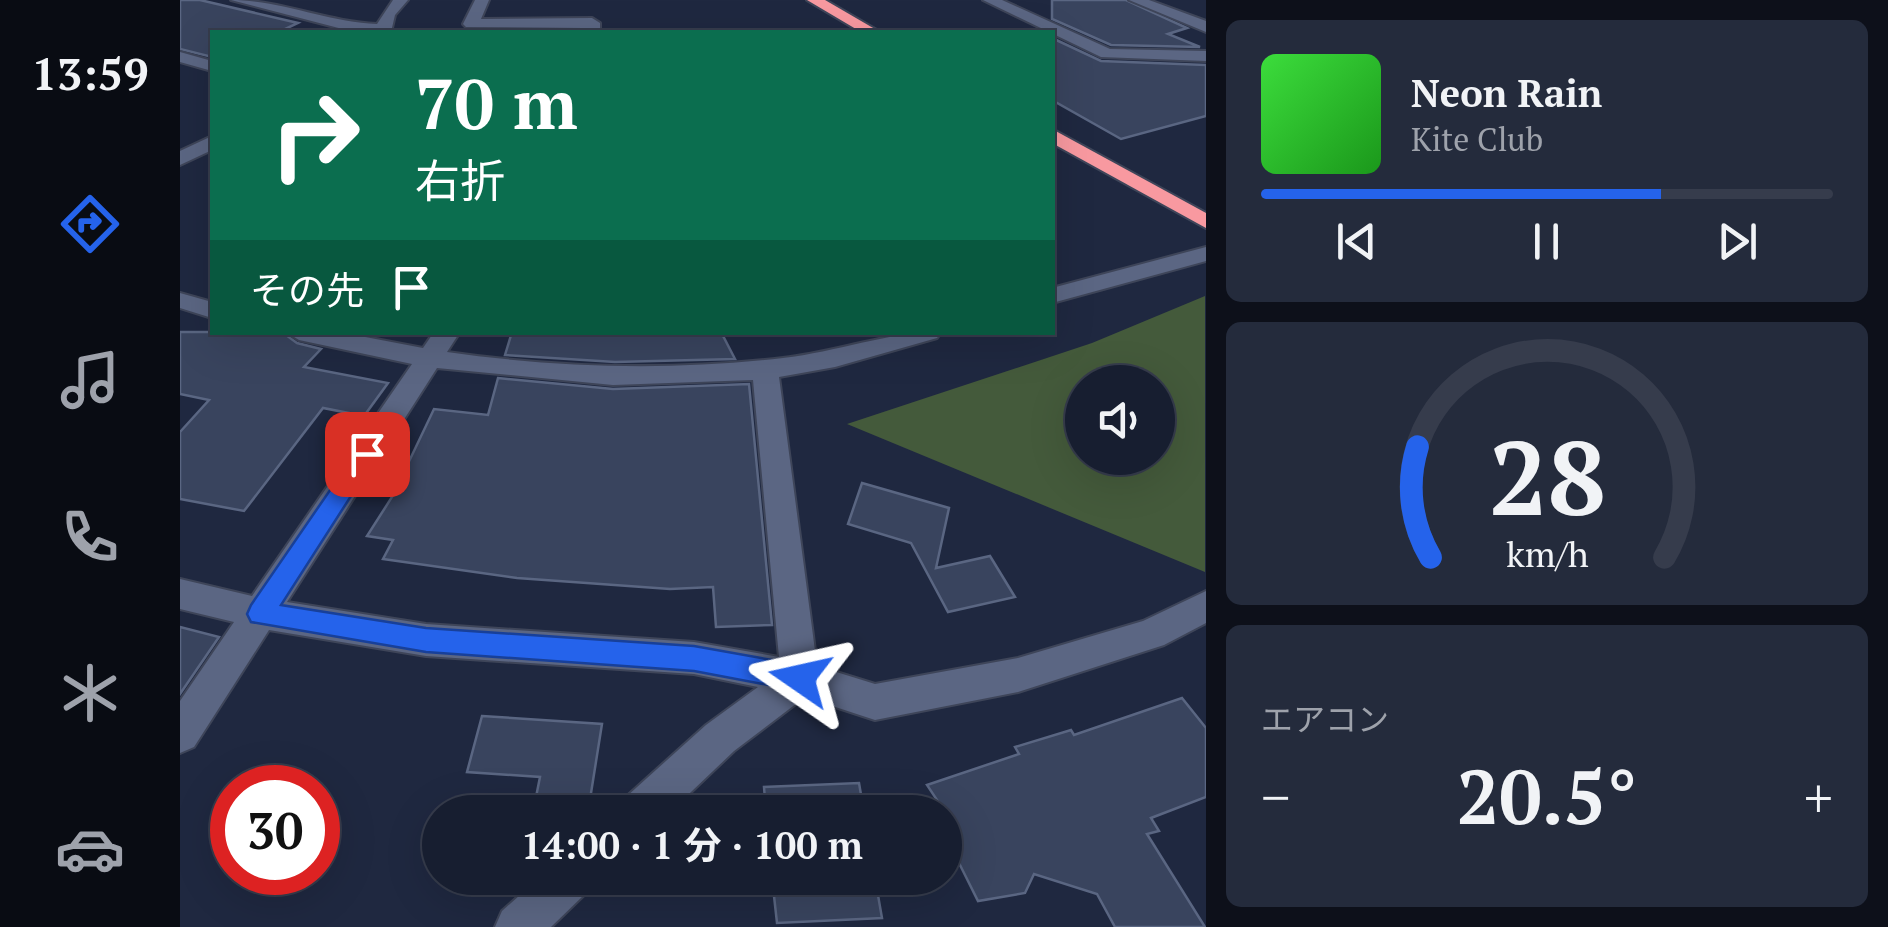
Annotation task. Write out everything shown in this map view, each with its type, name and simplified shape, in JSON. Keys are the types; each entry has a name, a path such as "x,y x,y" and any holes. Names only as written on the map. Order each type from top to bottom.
{"highway":[{"path":"814,0 867,30"},
{"path":"1055,137 1206,222"}],"street":[{"path":"238,0 374,30"},
{"path":"383,30 388,14 401,0"},
{"path":"482,0 471,24 592,23 592,30"},
{"path":"990,0 1107,54 1206,56"},
{"path":"1136,0 1206,28"},
{"path":"180,57 210,65"},
{"path":"1055,295 1206,254"},
{"path":"180,300 210,309"},
{"path":"331,335 439,345 601,375 765,370 850,355 918,335"},
{"path":"180,734 439,345"},
{"path":"765,370 800,678"},
{"path":"180,594 260,614 426,640 694,658 800,678 875,702 1018,675 1150,634 1206,606"},
{"path":"659,795 720,738 800,678"},
{"path":"518,927 553,895"}],"green space":[{"path":"1205,296 1205,572 847,424 1092,343"}],"building":[{"path":"180,0 200,0 298,23 283,30 210,30 210,56 180,49"},
{"path":"1052,0 1126,0 1187,28 1168,34 1200,47 1111,45 1052,19"},
{"path":"1055,39 1101,61 1206,65 1206,116 1121,139 1055,102"},
{"path":"180,332 286,335 297,343 321,349 304,367 388,383 364,416 323,408 244,511 180,499 180,432 209,400 180,394"},
{"path":"511,335 723,335 735,359 615,362 505,355"},
{"path":"498,378 613,389 749,384 772,625 716,627 713,587 670,589 517,578 383,559 393,540 367,536 392,497 434,409 488,415"},
{"path":"862,483 949,508 936,568 990,556 1015,597 948,612 911,543 848,524"},
{"path":"180,627 219,637 180,694"},
{"path":"1182,698 1206,728 1206,797 1151,818 1159,831 1147,834 1205,927 1115,927 1097,894 1034,874 1025,893 978,901 962,869 962,795 934,795 927,785 1019,754 1015,747 1071,730 1074,735"},
{"path":"482,716 602,724 591,795 536,795 540,777 467,772"},
{"path":"859,783 861,795 765,795 764,787"},
{"path":"774,895 878,895 882,918 777,923"}],"route":[{"path":"367,454 260,614 426,640 694,658 800,678"}]}
